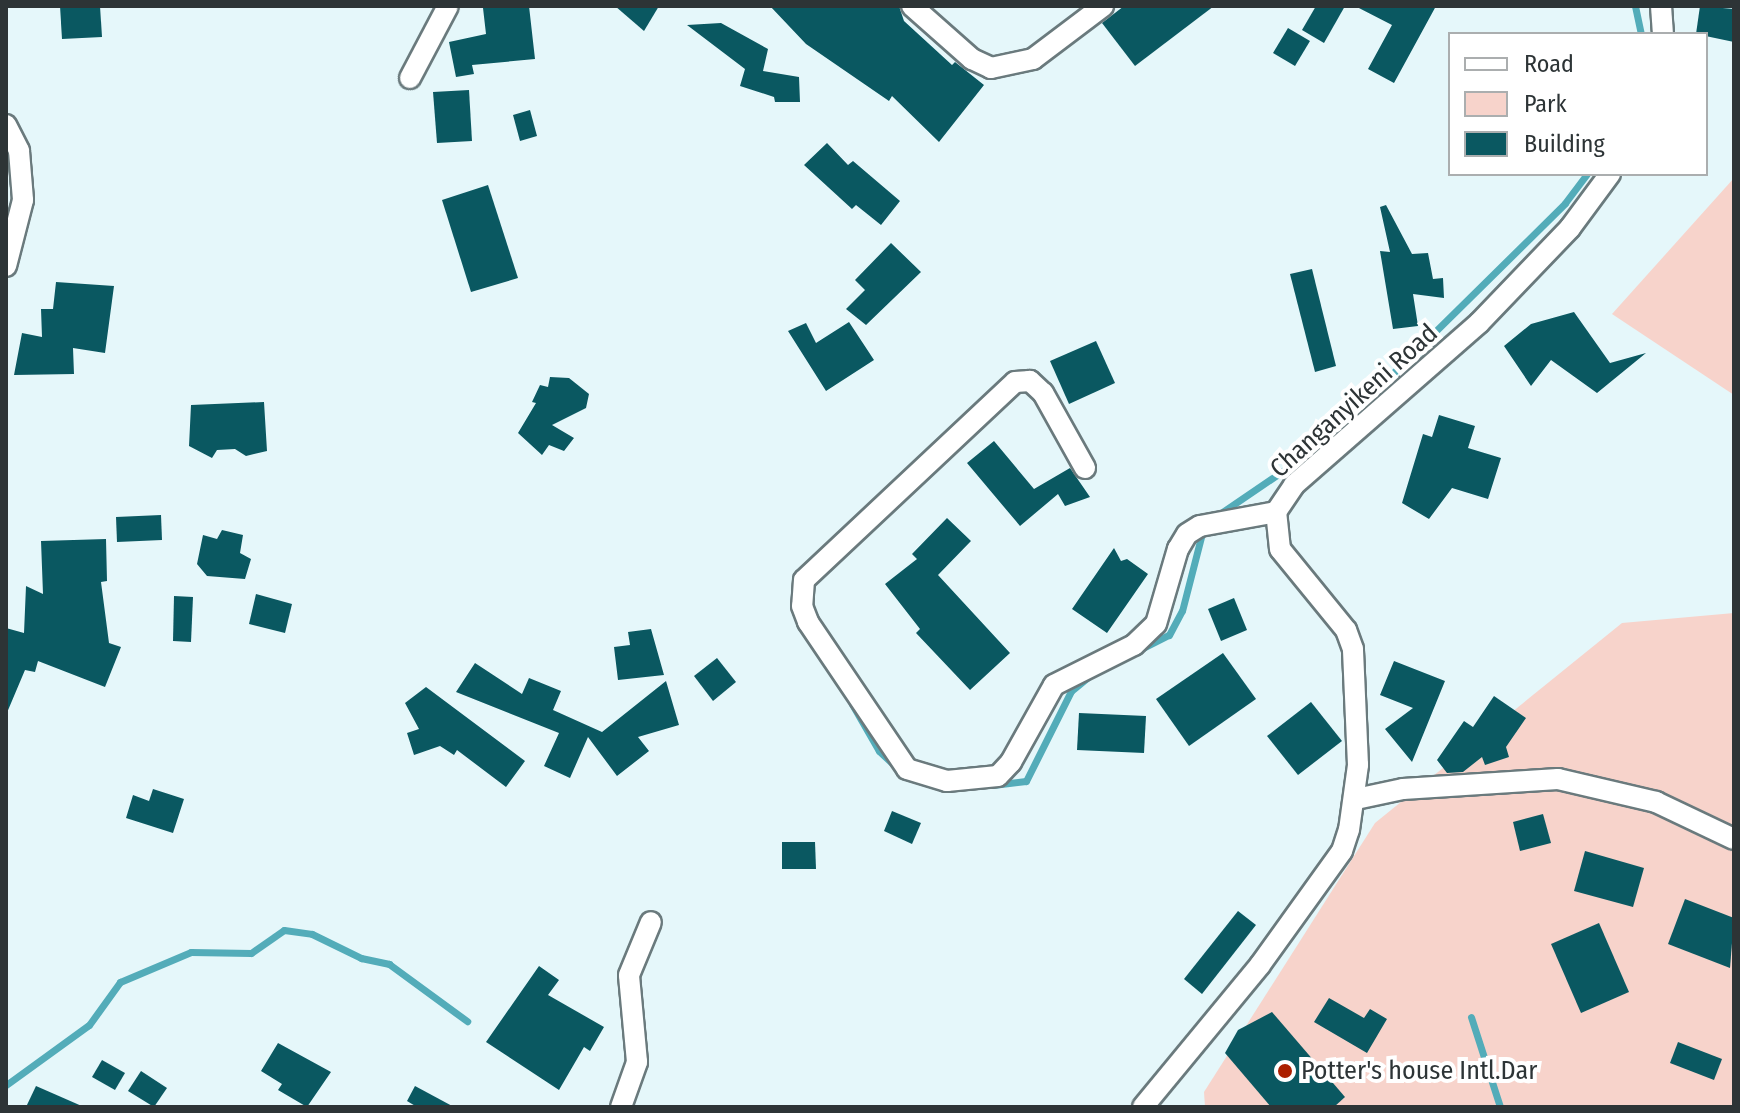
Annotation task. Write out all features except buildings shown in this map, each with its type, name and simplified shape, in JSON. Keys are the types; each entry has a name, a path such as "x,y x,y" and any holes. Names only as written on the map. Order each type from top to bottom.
{"street":[{"path":"410,78 448,6"},
{"path":"912,6 955,45 991,68 1033,59 1103,6"},
{"path":"1661,6 1663,32"},
{"path":"6,125 19,151 23,200 6,266"},
{"name":"Changanyikeni Road","path":"1143,1107 1260,965 1342,851 1356,799 1353,649 1338,618 1285,557 1276,512 1294,485 1479,323 1570,228 1609,176"},
{"path":"1085,468 1043,393 1030,381 1015,382 804,580 802,606 808,622 907,769 947,781 998,776 1011,762 1054,685 1134,645 1156,624 1178,549 1187,534 1200,526 1276,512"},
{"path":"1356,799 1403,789 1558,779 1656,802 1734,839"},
{"path":"621,1107 637,1062 629,975 651,922"}],"green space":[{"path":"1734,178 1734,395 1612,314"},
{"path":"1734,613 1734,1107 1205,1107 1204,1092 1375,823 1622,623"}],"waterway":[{"path":"1635,6 1641,32"},
{"path":"1215,517 1318,447 1565,203 1585,176"},
{"path":"1141,649 1169,635 1182,611 1202,533"},
{"path":"993,785 1026,781 1071,691 1088,677"},
{"path":"852,704 879,751 895,766"},
{"path":"6,1085 89,1025 120,982 191,952 251,953 284,930 312,934 361,958 389,964 467,1021"},
{"path":"1471,1017 1500,1107"}],"place":[{"name":"Potter's house Intl.Dar","path":"1285,1071"}]}
